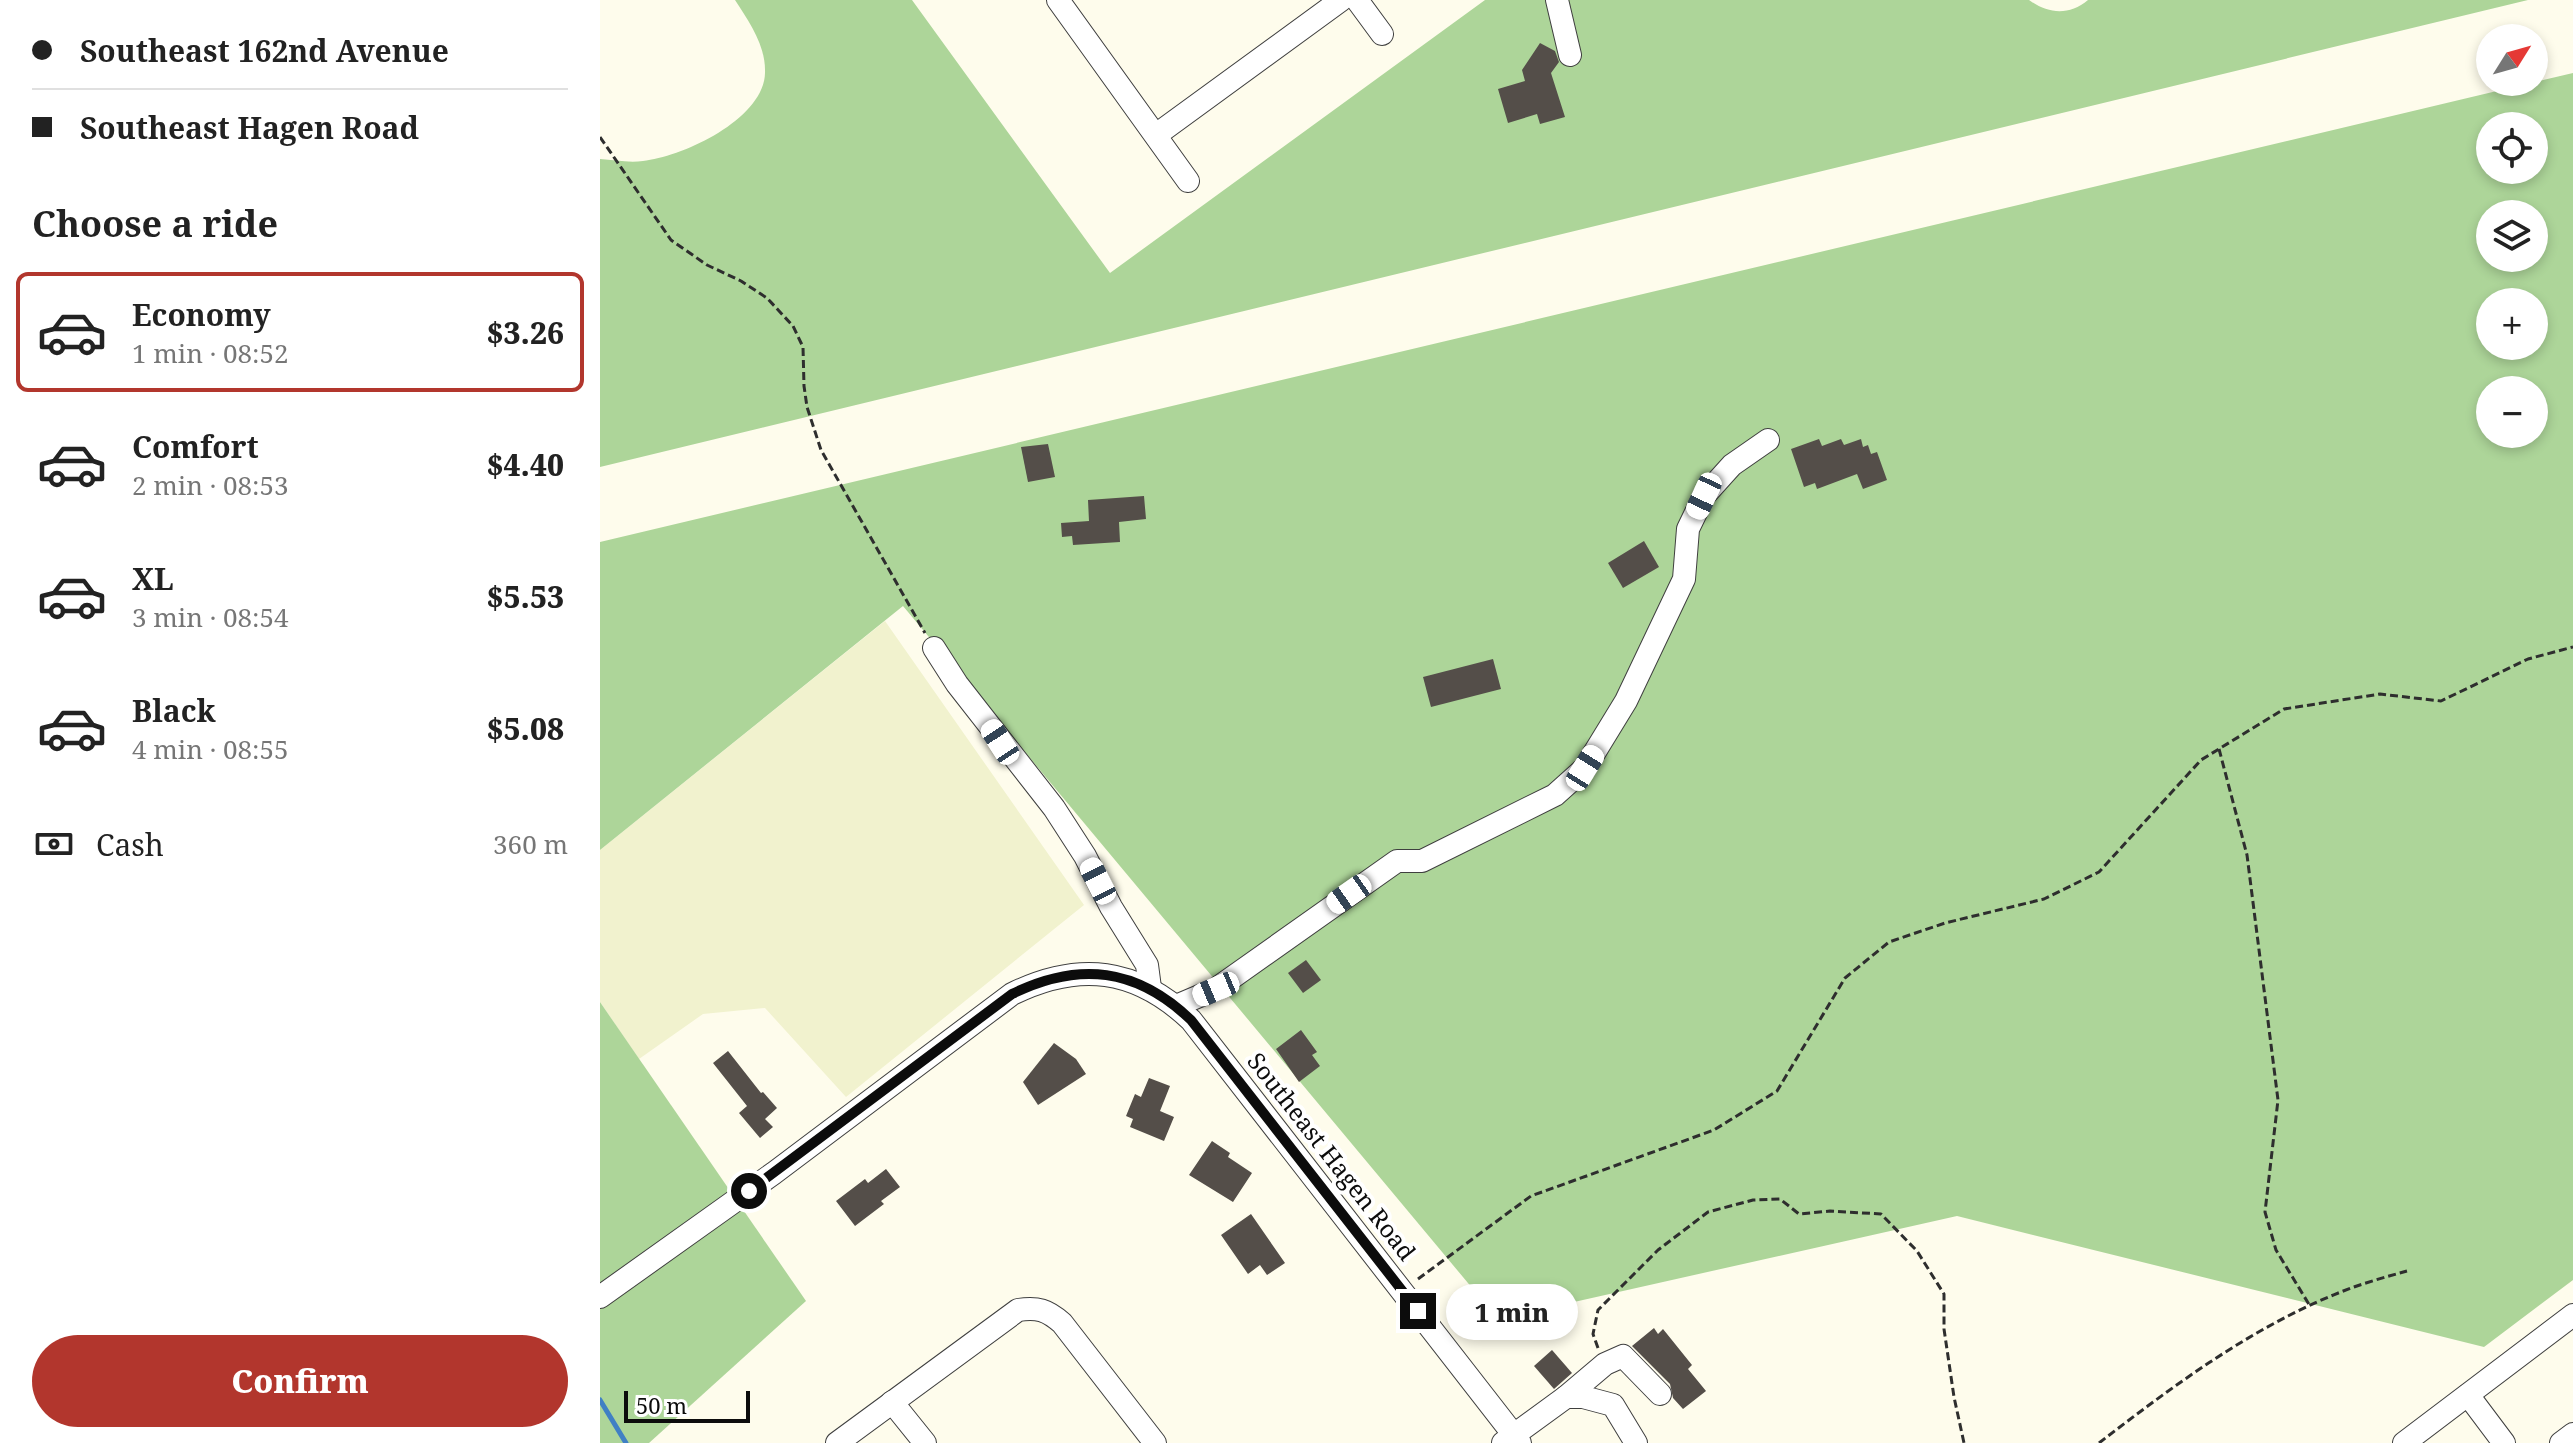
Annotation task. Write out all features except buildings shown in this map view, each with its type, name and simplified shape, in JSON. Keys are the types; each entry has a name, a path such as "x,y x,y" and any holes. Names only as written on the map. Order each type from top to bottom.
{"street":[{"path":"1058,0 1188,181"},
{"path":"1156,135 1341,0"},
{"path":"1357,0 1382,34"},
{"path":"1557,0 1570,55"},
{"path":"1176,1006 1216,989 1397,861 1422,861 1435,855 1555,795 1585,768 1626,701 1684,579 1688,529 1704,496 1732,465 1768,440"},
{"path":"934,648 957,684 1054,808 1085,856 1111,907 1147,965 1150,988"},
{"name":"Southeast Hagen Road","path":"600,1297 774,1173 1012,994 1046,979 1085,973 1110,975 1150,988 1176,1006 1215,1048 1512,1440"},
{"path":"837,1443 1018,1310 1036,1307 1062,1323 1155,1443"},
{"path":"2404,1443 2573,1315"},
{"path":"1512,1440 1605,1364 1623,1356 1660,1394"},
{"path":"2468,1395 2504,1443"},
{"path":"1566,1397 1583,1397 1613,1405 1636,1443"},
{"path":"892,1402 925,1443"},
{"path":"2561,1443 2573,1434"}],"path":[{"path":"600,137 671,240 707,265 767,298 799,336 805,363 807,407 821,450 899,593 934,648"},
{"path":"1402,1291 1531,1196 1714,1130 1777,1091 1845,978 1889,942 1945,923 2044,899 2099,872 2201,760 2284,709 2380,694 2441,701 2528,659 2573,647"},
{"path":"2219,749 2247,855 2278,1100 2265,1212 2276,1250 2310,1306"},
{"path":"1605,1364 1593,1334 1598,1310 1658,1250 1708,1212 1753,1200 1780,1199 1799,1214 1830,1211 1881,1214 1917,1251 1944,1294 1944,1329 1964,1443"},
{"path":"2099,1443 2176,1384 2266,1329 2353,1288 2407,1271"}],"green space":[{"path":"735,0 912,0 1110,273 1485,0 2029,0 2044,8 2066,11 2088,0 2528,0 600,467 600,159 638,162 679,152 719,133 751,106 761,90 765,63 756,34"},
{"path":"2573,73 2573,1280 2484,1347 1957,1216 1498,1319 903,606 600,850 600,542 2476,96 2548,96 2548,79"},
{"path":"885,621 1084,905 846,1097 765,1008 703,1014 639,1059 600,1002 600,850"},
{"path":"600,1002 806,1301 649,1443 600,1443"}],"waterway":[{"path":"600,1400 626,1443"}],"route":[{"path":"749,1191 1012,994 1065,974 1110,975 1150,988 1170,1000 1191,1020 1418,1311"}]}
